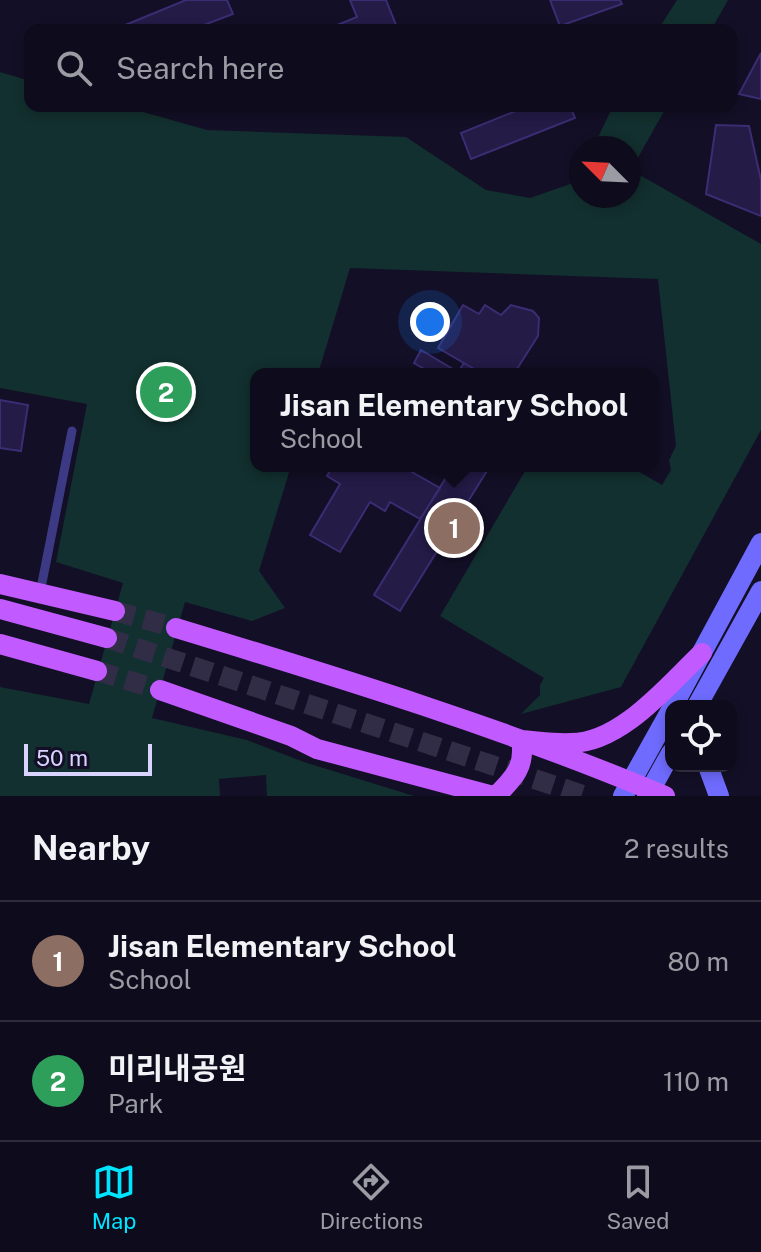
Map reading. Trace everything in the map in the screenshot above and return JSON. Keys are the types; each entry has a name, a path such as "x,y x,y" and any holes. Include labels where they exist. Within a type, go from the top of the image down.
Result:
{"main road":[{"path":"676,700 761,543"},
{"path":"0,584 115,611"},
{"path":"700,700 761,591"},
{"path":"0,609 107,638"},
{"path":"176,628 302,666 521,740 643,792"},
{"path":"0,644 97,671"},
{"path":"521,740 573,744 595,739 619,728 702,653"},
{"path":"712,700 722,662"},
{"path":"160,690 291,736 317,749 494,796 517,775 524,756 521,740"},
{"path":"643,792 665,728"},
{"path":"643,792 665,761"},
{"path":"710,772 719,796"}],"lane":[{"path":"40,593 72,431"}],"green space":[{"path":"677,0 728,0 714,24 662,24"},
{"path":"0,72 24,79 24,112 143,112 207,130 406,137 486,190 530,198 569,184 569,208 641,208 641,176 761,244 761,430 621,687 521,714 540,695 544,678 440,616 524,472 639,472 662,485 671,470 669,460 676,446 658,279 350,268 320,368 250,368 250,472 289,472 259,571 285,608 252,621 185,602 152,718 247,740 304,762 414,796 267,796 266,775 219,779 220,796 0,796 0,687 89,704 123,583 56,562 87,404 0,388"},
{"path":"610,112 664,112 641,152 641,136 599,136"}],"building":[{"path":"186,0 227,0 233,14 207,24 128,24"},
{"path":"350,0 386,0 396,24 340,24 357,17"},
{"path":"550,0 620,0 622,4 566,24 559,24"},
{"path":"761,53 761,99 739,94"},
{"path":"513,112 572,112 575,118 471,159 461,133"},
{"path":"716,125 749,126 761,180 761,216 706,194"},
{"path":"463,305 479,314 485,305 501,315 511,305 533,311 539,318 538,336 518,368 473,368 438,348"},
{"path":"421,350 451,368 423,368 414,363"},
{"path":"0,400 28,405 21,451 0,448"},
{"path":"329,472 412,472 440,488 420,519 390,502 385,511 370,502 340,552 310,535 340,484 327,476"},
{"path":"449,472 486,472 400,611 374,595"}],"tunnel":[{"path":"115,611 176,628"},
{"path":"107,638 586,796"},
{"path":"97,671 160,690"}],"place":[{"name":"미리내공원","path":"166,392"},
{"name":"Jisan Elementary School","path":"454,528"}]}
